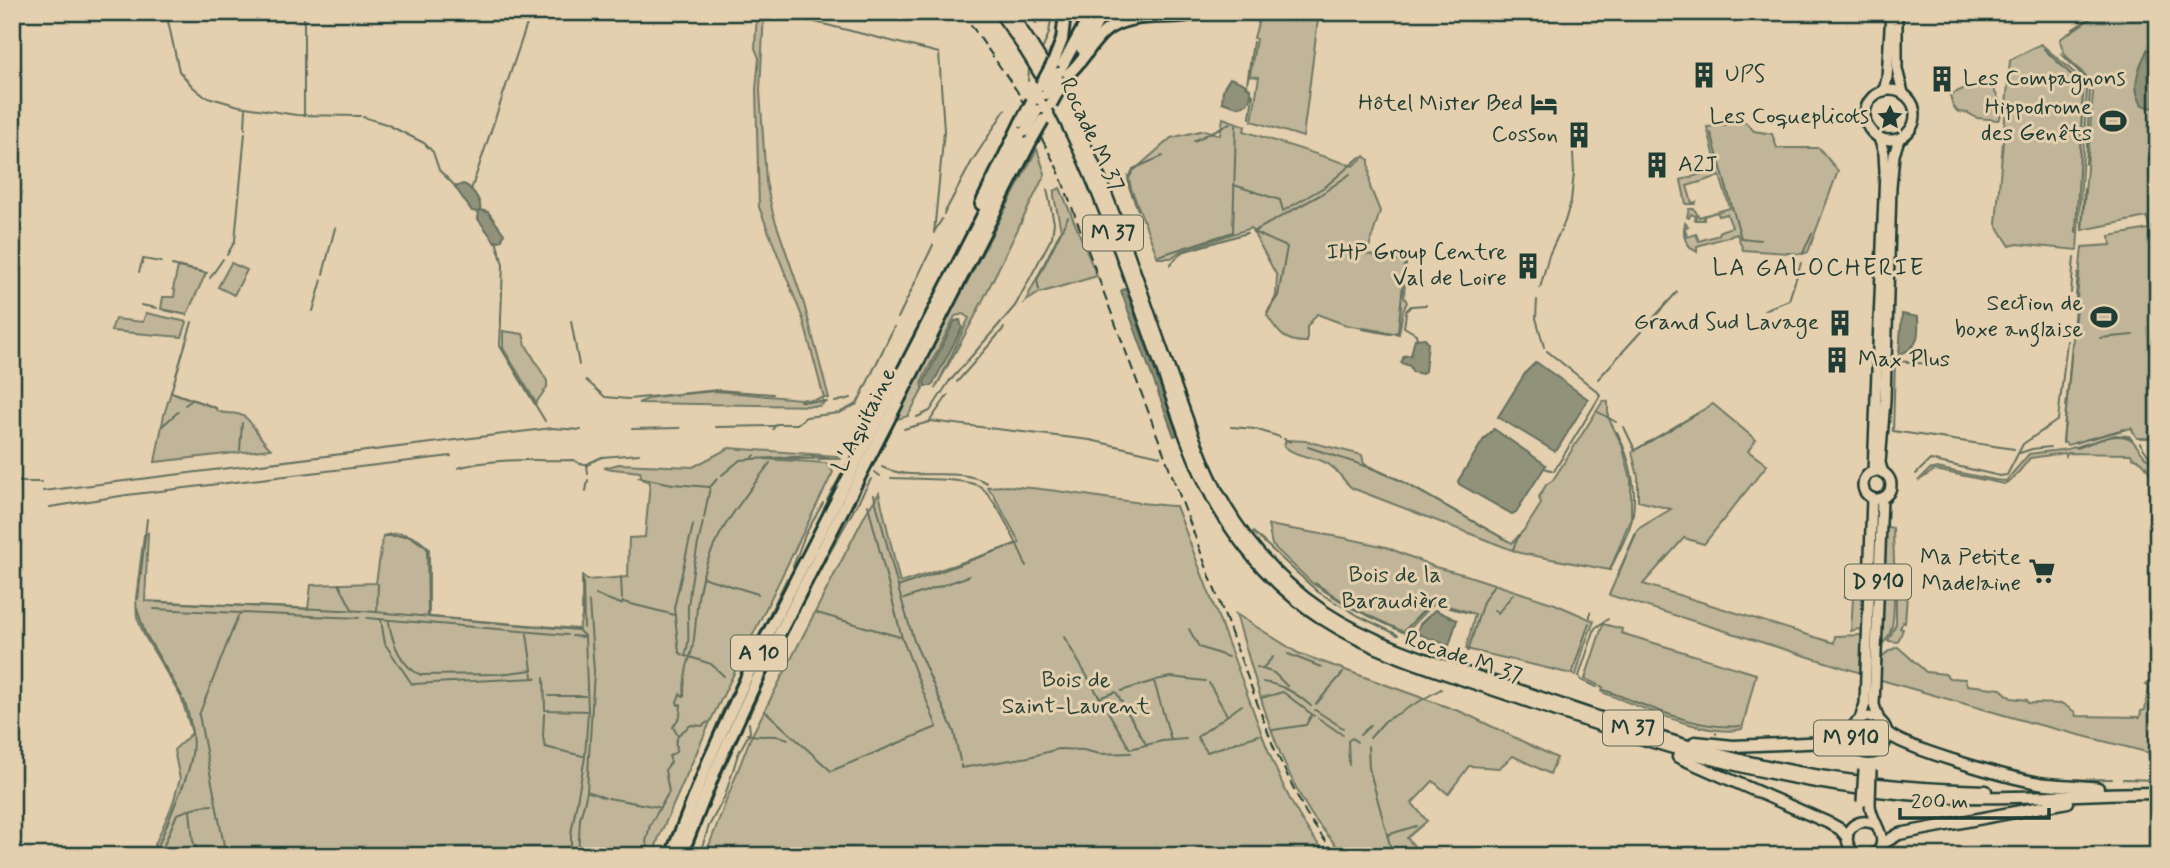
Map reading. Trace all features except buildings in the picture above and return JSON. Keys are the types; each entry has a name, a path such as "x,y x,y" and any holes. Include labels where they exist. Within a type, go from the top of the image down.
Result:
{"highway":[{"name":"Rocade M 37","path":"999,12 1042,75 1081,151 1202,468 1224,510 1287,582 1325,612 1355,630 1425,659 1642,735 1741,760 1860,782 1977,791 2158,793"},
{"name":"Rocade M 37","path":"1009,12 1048,70 1092,156 1202,468"},
{"path":"1026,132 1060,73 1065,12"},
{"name":"L'Aquitaine","path":"1060,73 1093,12"},
{"name":"L'Aquitaine","path":"671,856 739,692 880,426 1037,110 1103,12"},
{"path":"1060,73 1081,63 1099,37 1113,26 1135,19 1178,18 1204,12"},
{"name":"L'Aquitaine","path":"880,426 968,243 1026,132"},
{"name":"L'Aquitaine","path":"681,856 724,748 864,456"},
{"path":"1847,837 1831,824 1647,745 1642,735 1649,730 1705,744 1733,746 1829,742 1841,738 1851,730"},
{"path":"1886,732 1899,741 1921,749 2026,780 2101,791"},
{"name":"Rocade M 37","path":"2101,791 2158,787"},
{"path":"1882,844 1899,834 2101,791"}],"main road":[{"path":"1884,91 1891,12"},
{"path":"1897,12 1897,69 1903,93"},
{"path":"1884,91 1903,93 1913,103 1916,119 1911,130 1899,139 1889,141 1879,138 1868,128 1865,113 1871,99 1884,91"},
{"path":"1879,138 1885,153 1885,170 1872,472 1865,479 1863,487 1866,494 1877,498 1887,495 1891,487 1880,463 1885,400 1891,187 1894,155 1899,139"},
{"path":"1872,472 1883,473"},
{"name":"D 910","path":"1877,498 1870,698 1879,720"},
{"name":"D 910","path":"1860,719 1870,698"},
{"name":"M 910","path":"1867,770 1877,751 1885,743 1886,732 1879,720 1870,717 1860,719 1851,730 1852,741 1867,770 1866,802 1882,833 1882,844"},
{"name":"M 910","path":"1859,750 1877,751"},
{"name":"M 910","path":"1847,837 1866,802"},
{"path":"1856,823 1864,821 1875,824"},
{"path":"1847,837 1849,846 1857,855"},
{"path":"1871,855 1882,844"}],"green space":[{"path":"757,12 764,12 760,91 766,182 773,214 804,304 829,398 824,398 803,319 759,207 756,89 759,58 755,48"},
{"path":"1261,12 1319,12 1303,137 1252,121 1259,77 1250,76 1254,38"},
{"path":"2101,12 2158,12 2158,438 2137,438 2131,428 2067,445 2063,441 2082,247 2111,245 2110,236 2149,229 2147,217 2082,230 2093,93 2086,77 2066,55 2060,39"},
{"path":"2041,44 2078,76 2087,91 2077,250 2017,244 2010,246 1996,224 2010,60"},
{"path":"1980,81 1991,84 2002,106 1998,120 1977,118 1958,112 1953,106 1950,95"},
{"path":"1223,118 1245,126 1244,131 1353,166 1365,156 1369,160 1370,187 1380,211 1367,254 1406,263 1404,297 1407,302 1399,334 1346,325 1317,314 1307,327 1307,342 1293,341 1283,336 1267,315 1276,296 1277,276 1251,228 1181,251 1171,258 1158,258 1131,188 1131,173 1171,138 1204,130 1220,135"},
{"path":"1745,122 1754,131 1772,134 1777,148 1819,148 1838,171 1808,252 1803,254 1743,250 1737,234 1697,246 1697,252 1685,239 1684,232 1685,223 1688,226 1685,228 1687,237 1696,234 1699,241 1719,235 1720,231 1732,227 1727,214 1719,216 1717,212 1704,216 1704,220 1695,220 1696,216 1691,214 1687,217 1689,209 1694,209 1699,217 1730,208 1720,176 1687,186 1692,203 1696,202 1695,204 1686,204 1681,180 1718,169 1707,127"},
{"path":"1037,149 1045,174 974,318 935,389 969,318 963,314 955,316 922,381 923,389 908,416 894,420"},
{"path":"1060,188 1097,276 1039,293 1025,302 1061,230 1054,196 1054,191"},
{"path":"231,263 247,270 234,295 218,287"},
{"path":"178,267 206,273 187,314 161,309 163,297 174,297"},
{"path":"146,313 187,322 182,337 111,331 115,319 143,322"},
{"path":"503,331 523,334 526,345 547,381 547,387 536,403 503,348"},
{"path":"715,391 811,400 823,398 823,404 638,403 653,397"},
{"path":"171,392 221,412 245,417 271,449 155,462"},
{"path":"1603,401 1608,402 1608,417 1622,445 1631,480 1631,517 1610,570 1520,553 1352,488 1327,463 1297,454 1284,446 1286,440 1306,441 1362,455 1364,464 1397,479 1512,543 1525,529 1541,504 1539,497 1546,485 1553,480"},
{"path":"1713,404 1756,440 1748,451 1767,465 1704,544 1684,538 1643,584 1834,643 1835,636 1862,635 1861,673 1609,595 1638,529 1671,509 1638,501 1638,477 1632,452"},
{"path":"2115,435 2129,436 2146,458 2158,465 2158,498 2147,468 2131,454 2068,453 2066,456 2065,453 2030,458 2013,479 2004,484 1935,470 1918,481 1929,470 1937,468 2006,481 2029,454 2068,449"},
{"path":"729,448 838,456 835,459 764,459 826,463 833,472 711,720 653,856 150,856 172,806 180,779 174,750 192,733 181,697 144,635 137,617 136,598 144,535 148,533 145,601 308,609 311,585 376,583 383,536 402,534 419,540 429,549 429,617 579,629 582,616 582,576 587,580 628,577 629,538 645,537 650,482 642,479 640,472 604,468 619,464 693,467"},
{"name":"Bois de Saint-Laurent","path":"1004,486 1176,506 1277,772 1300,817 1328,856 705,856 750,739 866,513 879,493 900,583 1020,543 987,487"},
{"name":"Bois de la Baraudière","path":"1268,525 1386,547 1435,567 1555,604 1594,621 1576,675 1466,649 1475,614 1435,602 1406,633 1352,608 1313,584 1272,545"},
{"path":"1883,526 1893,528 1894,563 1899,571 1908,573 1908,580 1901,580 1895,587 1890,634 1880,646"},
{"path":"1859,581 1864,585 1863,628 1851,631 1853,598 1844,597 1852,584"},
{"path":"1908,582 1905,623 1903,622 1900,628 1903,629 1898,642 1888,641 1896,624 1896,590 1900,583"},
{"path":"1236,614 1298,653 1464,713 1557,758 1550,774 1513,756 1499,768 1469,766 1448,794 1433,781 1412,803 1427,821 1407,838 1423,856 1345,856 1311,814 1286,767 1267,717"},
{"path":"1603,624 1622,629 1621,633 1756,674 1742,729 1728,731 1692,725 1602,692 1603,687 1585,679"},
{"path":"1898,647 1926,672 1965,679 1967,685 2001,689 2011,698 2027,700 2028,703 2063,704 2075,712 2076,716 2140,717 2141,711 2145,710 2149,687 2146,685 2158,676 2158,755 1881,680 1884,655"}],"shaded area":[{"path":"2149,49 2158,60 2158,103 2152,108 2142,105 2136,84 2141,64"},
{"path":"1230,78 1250,89 1251,97 1247,104 1237,107 1222,102 1223,89"},
{"path":"463,184 475,194 480,210 488,212 504,234 502,240 495,242 478,219 479,212 472,211 455,187"},
{"path":"1124,289 1177,435 1174,436 1121,291"},
{"path":"1902,314 1918,317 1918,330 1911,349 1899,354"},
{"path":"960,320 962,328 932,386 925,386 924,382 953,324"},
{"path":"1425,338 1428,343 1425,371 1422,374 1412,372 1410,366 1401,363 1404,356 1411,355 1415,339"},
{"path":"1536,362 1588,399 1554,451 1498,417 1526,372"},
{"path":"1494,429 1546,465 1516,512 1512,514 1458,481 1484,439"},
{"path":"1435,610 1457,620 1449,646 1416,633 1420,624"}],"waterway":[{"path":"166,12 179,71 204,96 239,106 296,115 360,116"},
{"path":"304,12 304,116"},
{"path":"471,190 531,12"},
{"path":"775,12 939,53 944,131 934,233"},
{"path":"1049,33 1052,12"},
{"path":"1071,12 1071,24"},
{"path":"2073,29 2099,12"},
{"path":"1034,18 1036,24"},
{"path":"1043,48 1049,33"},
{"path":"1247,85 1253,42"},
{"path":"2044,49 2077,80 2083,90 2076,232"},
{"path":"2061,53 2085,78 2090,89 2086,164"},
{"path":"1028,81 1029,69"},
{"path":"1250,118 1251,93"},
{"path":"1074,106 1104,173 1207,455"},
{"path":"245,129 246,109"},
{"path":"944,214 971,163 1005,110"},
{"path":"363,117 386,124 424,143 433,152 439,170 455,186"},
{"path":"1194,141 1230,123"},
{"path":"1158,256 1233,232 1236,125"},
{"path":"227,255 235,241 245,133"},
{"path":"1711,133 1741,238 1760,240"},
{"path":"1540,288 1549,255 1571,201 1573,153"},
{"path":"1138,210 1129,187 1128,176 1133,169 1163,156"},
{"path":"1234,185 1280,200 1283,211 1326,186 1360,157"},
{"path":"1267,312 1278,296 1287,247 1253,232 1320,195 1350,174"},
{"path":"950,381 1015,306 1052,237 1054,223 1047,189"},
{"path":"2082,227 2084,189"},
{"path":"1039,290 1037,280 1068,217"},
{"path":"934,232 942,219"},
{"path":"323,274 335,228"},
{"path":"1170,265 1182,252 1247,233"},
{"path":"1803,253 1812,233"},
{"path":"496,241 503,264 500,346 545,421"},
{"path":"898,318 933,245"},
{"path":"2071,293 2074,257"},
{"path":"139,272 143,259 161,262"},
{"path":"210,278 223,259"},
{"path":"1764,310 1789,300 1801,263"},
{"path":"1362,329 1390,334 1398,332 1405,264"},
{"path":"172,265 207,273"},
{"path":"2073,331 2078,273"},
{"path":"313,311 322,280"},
{"path":"1598,379 1677,292"},
{"path":"1537,300 1536,318 1544,347"},
{"path":"141,305 157,308"},
{"path":"1406,311 1411,306 1426,305"},
{"path":"164,310 187,315"},
{"path":"1406,313 1404,327 1416,334 1417,339"},
{"path":"571,321 579,365"},
{"path":"192,322 171,392 216,408"},
{"path":"773,429 776,424 797,424 806,417 839,413 857,404 894,327"},
{"path":"957,382 1004,328"},
{"path":"2100,338 2133,335"},
{"path":"1916,474 1930,460 2000,476 2007,475 2023,444 2058,420 2067,341"},
{"path":"2063,443 2072,343"},
{"path":"1544,468 1554,471 1600,396 1547,351"},
{"path":"1899,354 1898,361 1895,361 1893,431 2014,449"},
{"path":"1898,361 1949,366"},
{"path":"586,380 605,397 628,399"},
{"path":"917,417 930,411 950,380"},
{"path":"629,399 718,390 773,394"},
{"path":"904,429 929,422 948,395"},
{"path":"835,402 851,398"},
{"path":"185,405 192,400"},
{"path":"800,401 827,402"},
{"path":"161,427 178,412"},
{"path":"1598,412 1616,422"},
{"path":"1624,427 1635,450 1697,414"},
{"path":"930,421 1090,440 1160,456"},
{"path":"240,450 242,423"},
{"path":"716,427 774,426"},
{"path":"1231,427 1255,429 1280,437"},
{"path":"43,491 552,428 581,430"},
{"path":"632,429 680,428"},
{"path":"2074,443 2124,429"},
{"path":"1610,570 1628,532 1634,508 1632,474 1617,432"},
{"path":"2077,448 2112,436 2132,440"},
{"path":"1284,439 1291,442"},
{"path":"2140,443 2150,458"},
{"path":"1308,447 1402,481 1508,541"},
{"path":"2020,453 2050,447"},
{"path":"589,463 602,457 639,454"},
{"path":"722,475 740,460 752,459 755,455"},
{"path":"50,507 127,495 451,456"},
{"path":"752,459 813,456 840,459"},
{"path":"827,500 850,459"},
{"path":"458,468 515,460 574,460 580,464 590,464"},
{"path":"724,676 711,664 690,657 703,573 717,539 770,463"},
{"path":"587,465 588,474"},
{"path":"882,467 908,474 962,475 987,483"},
{"path":"875,472 880,476"},
{"path":"638,477 673,484 710,487 704,518"},
{"path":"891,478 949,480 979,486 999,510 1026,566"},
{"path":"12,479 42,482"},
{"path":"711,486 717,479"},
{"path":"814,581 871,479"},
{"path":"586,491 588,480"},
{"path":"874,495 898,587 1015,544"},
{"path":"793,566 805,535 823,503"},
{"path":"765,711 831,771 937,727 902,638 868,505"},
{"path":"138,599 147,519"},
{"path":"648,847 646,842 650,825 669,792 665,770 671,762 669,756 676,752 678,736 673,727 680,716 681,704 678,705 677,702 680,694 684,696 690,657 685,656 688,607 703,522"},
{"path":"683,655 679,652 674,608 693,525"},
{"path":"1253,532 1318,592 1398,635"},
{"path":"1617,576 1636,533"},
{"path":"1513,549 1519,535"},
{"path":"384,536 410,536 427,548 428,615"},
{"path":"904,599 969,576"},
{"path":"621,577 622,599"},
{"path":"702,577 758,594"},
{"path":"663,856 722,712 787,578"},
{"path":"583,580 584,628"},
{"path":"1315,583 1353,608 1403,632 1431,603 1469,613"},
{"path":"339,584 353,611"},
{"path":"377,611 378,584"},
{"path":"1468,651 1483,602 1493,586"},
{"path":"898,588 914,641 954,732 960,761"},
{"path":"749,716 772,663 810,589"},
{"path":"1494,610 1498,613 1513,594"},
{"path":"596,595 621,604 623,602 675,615"},
{"path":"157,602 364,611 578,630 585,637 588,711"},
{"path":"589,602 594,671 587,791 605,798"},
{"path":"137,609 145,633 182,696"},
{"path":"154,609 240,613"},
{"path":"1590,612 1590,617"},
{"path":"226,856 199,715 238,616 243,613 359,618"},
{"path":"817,613 900,637"},
{"path":"367,618 567,635"},
{"path":"1597,687 1581,680 1579,676 1595,628 1608,619"},
{"path":"381,620 385,644 412,684 536,678"},
{"path":"389,622 392,638 403,660 421,675 500,674 532,670"},
{"path":"1572,673 1589,623"},
{"path":"1189,629 1199,647 1228,657"},
{"path":"527,634 533,677"},
{"path":"572,636 585,637"},
{"path":"1064,637 1130,749 1162,741 1186,739"},
{"path":"1288,654 1321,667"},
{"path":"1262,669 1273,657"},
{"path":"1257,667 1274,673 1287,686"},
{"path":"1316,704 1343,673"},
{"path":"1156,680 1171,677 1205,681"},
{"path":"544,678 545,710 588,711 585,757 571,834 571,856"},
{"path":"1121,691 1154,681 1171,740"},
{"path":"1263,682 1289,690 1311,706"},
{"path":"1209,683 1227,715"},
{"path":"1370,738 1385,721 1441,689"},
{"path":"1604,690 1689,720 1740,726"},
{"path":"1101,697 1116,692 1147,746"},
{"path":"1261,698 1283,692 1314,716"},
{"path":"549,696 585,696"},
{"path":"182,788 190,765 193,744 184,700"},
{"path":"1242,705 1197,737 1207,752 1259,735"},
{"path":"1315,710 1343,728"},
{"path":"544,714 545,747 583,756"},
{"path":"1273,730 1306,725 1311,716"},
{"path":"1318,718 1343,735"},
{"path":"678,735 691,725 702,726 708,722"},
{"path":"699,856 709,826 725,796 738,754 750,732 749,723"},
{"path":"1360,735 1371,725"},
{"path":"689,856 712,795 743,727"},
{"path":"747,734 788,739"},
{"path":"1349,765 1348,741 1352,738 1357,742"},
{"path":"1368,746 1369,768 1393,856"},
{"path":"961,765 961,768 1029,757 1058,749 1100,754 1131,753"},
{"path":"2062,780 2112,779"},
{"path":"2123,779 2158,780"},
{"path":"154,856 181,790"},
{"path":"578,856 580,819 587,792"},
{"path":"608,798 658,807"},
{"path":"200,856 193,841 190,810 212,805"},
{"path":"164,845 177,814 189,810"},
{"path":"1387,835 1416,826"}],"railway":[{"path":"962,12 1017,91 1058,170 1274,748 1306,814 1336,856"}],"place":[{"name":"UPS","path":"1704,75"},
{"name":"Les Compagnons","path":"1942,79"},
{"name":"Hôtel Mister Bed","path":"1544,104"},
{"name":"Les Coqueplicots","path":"1890,117"},
{"name":"Hippodrome des Genêts","path":"2113,121"},
{"name":"Cosson","path":"1579,135"},
{"name":"A2J","path":"1657,165"},
{"name":"IHP Group Centre Val de Loire","path":"1528,266"},
{"name":"Section de boxe anglaise","path":"2104,317"},
{"name":"Grand Sud Lavage","path":"1840,323"},
{"name":"Max Plus","path":"1837,360"},
{"name":"Ma Petite Madelaine","path":"2042,571"}],"district":[{"name":"LA GALOCHERIE","path":"1819,268"}]}
